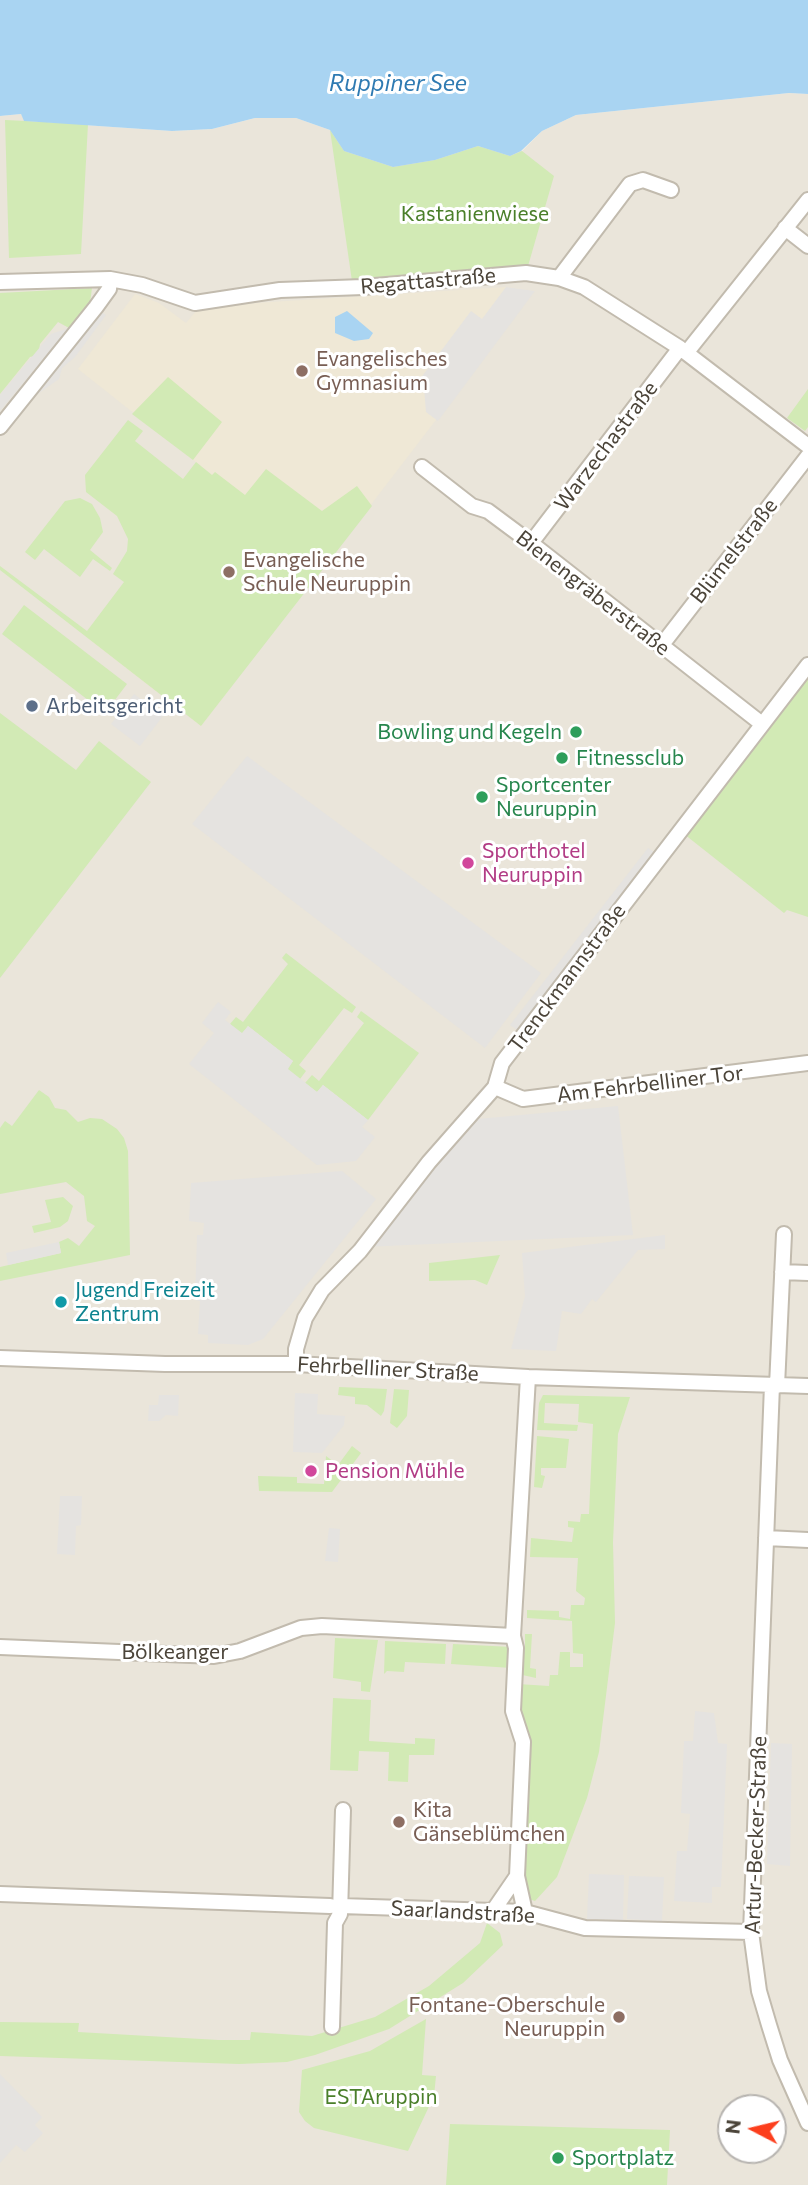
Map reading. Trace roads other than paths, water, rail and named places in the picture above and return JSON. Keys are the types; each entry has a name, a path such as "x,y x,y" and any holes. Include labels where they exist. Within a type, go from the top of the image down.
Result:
{"street":[{"path":"559,278 630,184 643,180 671,190"},
{"name":"Warzechastraße","path":"531,543 684,350 808,200"},
{"path":"785,228 808,246"},
{"name":"Regattastraße","path":"0,282 110,279 142,285 195,303 280,290 363,287 526,273 559,278 584,287 684,350 808,446"},
{"path":"0,427 96,307 108,289 110,279"},
{"name":"Blümelstraße","path":"661,646 808,456"},
{"name":"Bienengräberstraße","path":"422,467 472,506 488,511 531,543 762,724"},
{"name":"Trenckmannstraße","path":"296,1364 296,1349 305,1318 322,1290 360,1251 429,1162 495,1087 502,1063 808,664"},
{"name":"Am Fehrbelliner Tor","path":"495,1087 523,1099 808,1063"},
{"path":"774,1385 784,1234"},
{"path":"782,1272 808,1273"},
{"name":"Fehrbelliner Straße","path":"0,1358 165,1364 296,1364 528,1377 808,1387"},
{"path":"525,1912 517,1876 523,1742 513,1711 516,1648 513,1636 528,1377"},
{"name":"Artur-Becker-Straße","path":"774,1385 751,1932 759,1992 780,2060 808,2123"},
{"path":"766,1538 808,1540"},
{"name":"Bölkeanger","path":"0,1647 214,1656 240,1651 301,1628 322,1626 513,1636"},
{"path":"332,2027 335,1923 343,1811"},
{"path":"493,1911 517,1876"},
{"name":"Saarlandstraße","path":"0,1894 337,1909 525,1912 585,1928 751,1932"}],"water":[{"name":"Ruppiner See","path":"0,0 808,0 808,94 789,93 576,115 542,131 521,151 510,156 478,146 435,160 393,167 344,151 330,130 296,118 255,118 212,129 172,131 24,121 21,114 0,116"},
{"path":"347,311 373,333 369,339 354,341 335,333 335,317"}],"place":[{"name":"Evangelisches Gymnasium","path":"302,371"},
{"name":"Evangelische Schule Neuruppin","path":"229,572"},
{"name":"Arbeitsgericht","path":"32,706"},
{"name":"Bowling und Kegeln","path":"576,732"},
{"name":"Fitnessclub","path":"562,758"},
{"name":"Sportcenter Neuruppin","path":"482,797"},
{"name":"Sporthotel Neuruppin","path":"468,863"},
{"name":"Jugend Freizeit Zentrum","path":"61,1302"},
{"name":"Pension Mühle","path":"311,1471"},
{"name":"Kita Gänseblümchen","path":"399,1822"},
{"name":"Fontane-Oberschule Neuruppin","path":"619,2017"},
{"name":"Sportplatz","path":"558,2158"}],"park label":[{"name":"Kastanienwiese","path":"475,214"},
{"name":"ESTAruppin","path":"381,2097"}]}
